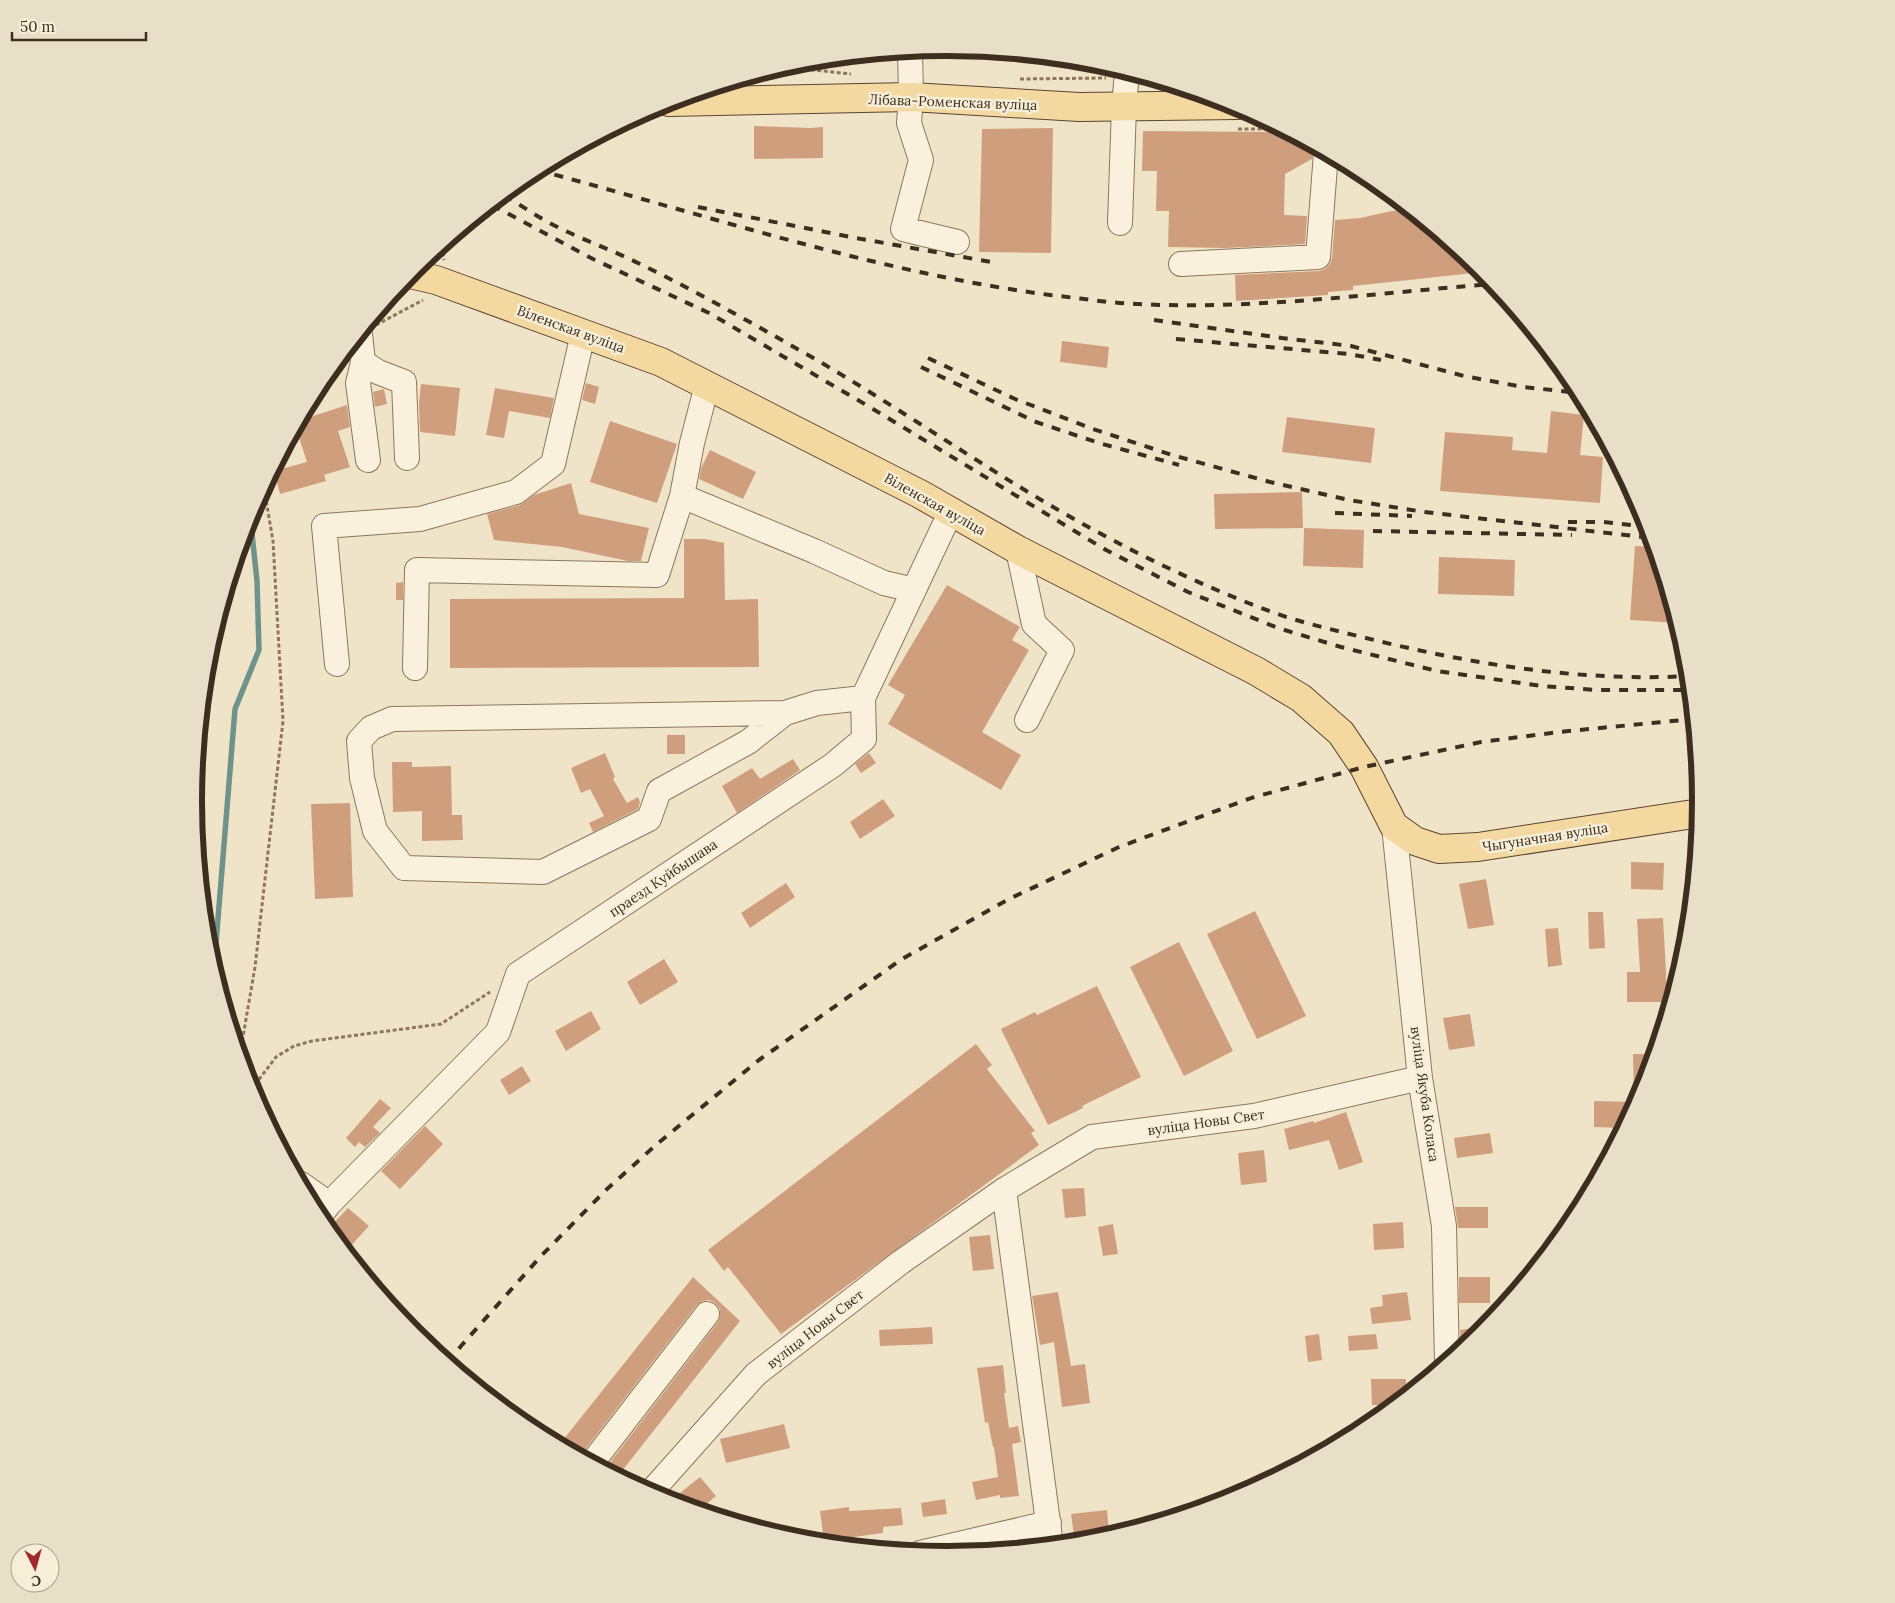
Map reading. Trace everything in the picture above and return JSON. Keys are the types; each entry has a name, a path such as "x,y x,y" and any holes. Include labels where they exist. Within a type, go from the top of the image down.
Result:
{"main road":[{"name":"Лібава-Роменская вуліца","path":"693,102 911,97 1079,107 1212,105"},
{"name":"Віленская вуліца","path":"420,276 436,280 661,362 952,511 1018,550 1256,671 1301,698 1341,733 1364,767 1394,826"},
{"name":"Чыгуначная вуліца","path":"1394,826 1415,841 1439,848 1458,848 1478,847 1692,814"}],"street":[{"path":"910,58 910,123 920,160 903,229 957,242"},
{"path":"1120,223 1126,79"},
{"path":"1181,264 1318,257 1326,159"},
{"path":"336,664 324,526 420,519 516,492 553,464 583,334"},
{"path":"365,337 363,362 358,383 368,460"},
{"path":"363,362 378,372 404,382 407,458"},
{"path":"416,668 417,570 657,575 682,496 692,442 706,385"},
{"path":"682,496 814,551 884,583 914,590"},
{"name":"праезд Куйбышава","path":"518,974 833,765 864,739 863,698 952,511"},
{"path":"1018,550 1034,624 1062,650 1027,720"},
{"path":"785,713 748,742 659,791 648,819 543,872 404,868 375,831 362,778 359,741 371,728 392,719 785,713 817,703 863,698"},
{"name":"вуліца Якуба Коласа","path":"1394,826 1420,1078 1444,1226 1447,1354"},
{"path":"324,1210 498,1032 518,974"},
{"name":"вуліца Новы Свет","path":"655,1487 756,1374 901,1262 1004,1190 1092,1138 1254,1116 1420,1078"},
{"path":"966,1546 1050,1534 1004,1190"},
{"path":"596,1458 707,1314"}],"path":[{"path":"372,328 429,296"},
{"path":"242,1041 255,967 283,721 273,550 266,501"},
{"path":"257,1082 276,1058 294,1046 312,1041 441,1024 518,974"}],"building":[{"path":"754,126 823,127 823,158 754,159"},
{"path":"1053,128 1051,253 979,252 982,129"},
{"path":"1143,131 1275,132 1313,152 1312,159 1285,174 1284,215 1307,216 1305,244 1226,248 1168,247 1169,211 1156,211 1157,171 1142,171"},
{"path":"1402,210 1439,241 1472,273 1353,286 1353,290 1328,292 1328,295 1236,301 1235,275 1319,271 1325,269 1330,264 1332,258 1335,220 1360,218"},
{"path":"1062,341 1109,347 1107,368 1060,362"},
{"path":"586,383 599,387 595,404 582,400"},
{"path":"421,384 460,388 455,436 420,432 419,403"},
{"path":"495,388 554,398 550,418 509,411 504,438 486,435"},
{"path":"384,389 387,404 375,407 373,392"},
{"path":"347,405 350,427 338,431 350,467 324,475 326,481 280,494 276,479 280,469 307,462 298,436 309,417"},
{"path":"1551,411 1584,415 1580,455 1603,457 1600,503 1440,491 1445,432 1513,437 1512,450 1547,453"},
{"path":"1287,417 1375,428 1371,463 1282,452"},
{"path":"610,421 677,444 657,503 590,482"},
{"path":"710,450 756,472 743,499 699,479 701,468"},
{"path":"571,483 579,514 649,528 641,561 628,561 562,547 494,540 487,514 520,505 534,495"},
{"path":"1302,492 1303,528 1215,529 1214,494"},
{"path":"1304,528 1364,530 1363,568 1303,566"},
{"path":"684,539 705,539 724,543 725,600 758,599 759,667 450,668 450,599 684,598"},
{"path":"1635,546 1647,547 1670,623 1630,620"},
{"path":"1439,557 1515,560 1514,596 1438,594"},
{"path":"403,582 403,600 396,600 396,583"},
{"path":"947,585 1020,627 1012,640 1029,650 982,732 1021,755 1001,790 888,724 905,695 888,685"},
{"path":"667,735 685,735 685,754 667,754"},
{"path":"605,753 615,777 613,779 627,803 638,797 640,802 638,809 593,832 589,823 604,816 590,789 581,793 571,768"},
{"path":"869,753 876,763 861,773 855,764"},
{"path":"793,759 800,770 737,813 722,786 752,768 760,779"},
{"path":"392,762 412,762 412,767 451,766 452,815 462,815 463,840 422,841 422,811 393,812"},
{"path":"883,799 895,816 860,839 850,822"},
{"path":"350,803 353,897 315,899 311,804"},
{"path":"1631,862 1664,863 1663,890 1631,889"},
{"path":"1486,879 1494,925 1468,929 1459,884"},
{"path":"786,883 795,897 750,928 741,913"},
{"path":"1255,911 1306,1016 1257,1039 1207,934"},
{"path":"1588,912 1603,912 1605,948 1589,949"},
{"path":"1663,918 1666,972 1665,1002 1627,1002 1627,972 1640,972 1637,919"},
{"path":"1558,928 1562,965 1548,967 1545,929"},
{"path":"1179,942 1233,1051 1184,1076 1130,967"},
{"path":"664,959 678,982 640,1005 627,982"},
{"path":"1097,986 1141,1077 1048,1125 1001,1029 1035,1012 1037,1015"},
{"path":"591,1011 601,1029 566,1051 555,1031"},
{"path":"1470,1014 1475,1046 1449,1050 1443,1018"},
{"path":"976,1044 992,1065 987,1069 1035,1131 1031,1133 1039,1145 781,1334 728,1267 724,1271 708,1250"},
{"path":"1633,1054 1648,1054 1636,1087 1634,1092"},
{"path":"522,1066 531,1081 509,1095 500,1080"},
{"path":"380,1099 391,1108 373,1127 380,1133 365,1147 359,1142 355,1147 346,1138"},
{"path":"1594,1101 1629,1102 1617,1128 1594,1127"},
{"path":"1346,1112 1363,1162 1339,1170 1329,1140 1289,1150 1284,1129 1313,1121 1314,1123"},
{"path":"425,1126 443,1144 400,1189 381,1171"},
{"path":"1490,1133 1493,1153 1457,1158 1454,1138"},
{"path":"1264,1150 1267,1182 1241,1185 1238,1153"},
{"path":"1084,1188 1086,1216 1065,1218 1062,1189"},
{"path":"1455,1207 1488,1207 1488,1228 1458,1228"},
{"path":"348,1208 369,1226 350,1247 333,1223"},
{"path":"1403,1222 1404,1248 1374,1250 1373,1224"},
{"path":"1113,1224 1118,1254 1103,1256 1098,1227"},
{"path":"990,1235 994,1269 973,1271 969,1237"},
{"path":"693,1277 740,1321 621,1472 608,1465 718,1322 720,1309 715,1303 709,1300 702,1301 696,1306 583,1452 563,1440"},
{"path":"1459,1277 1490,1277 1490,1303 1459,1303"},
{"path":"1058,1292 1071,1366 1085,1364 1090,1403 1062,1407 1054,1342 1040,1345 1032,1296"},
{"path":"1407,1292 1411,1320 1372,1324 1370,1308 1383,1306 1382,1295"},
{"path":"932,1327 933,1344 880,1346 879,1330"},
{"path":"1474,1328 1461,1341 1460,1330"},
{"path":"1319,1334 1322,1360 1308,1362 1305,1336"},
{"path":"1376,1334 1378,1349 1349,1351 1348,1336"},
{"path":"1003,1365 1006,1393 1004,1393 1009,1428 1018,1426 1021,1442 1012,1444 1019,1496 1000,1498 1000,1495 976,1500 972,1482 998,1477 988,1422 985,1423 977,1368"},
{"path":"1371,1379 1406,1379 1406,1389 1401,1393 1384,1405 1372,1405"},
{"path":"784,1424 790,1448 726,1463 720,1439"},
{"path":"700,1477 716,1496 704,1506 685,1498 680,1493"},
{"path":"945,1499 947,1514 923,1517 921,1503"},
{"path":"849,1507 849,1511 901,1508 903,1525 883,1527 883,1533 842,1539 823,1536 820,1511"},
{"path":"1107,1510 1109,1528 1074,1535 1071,1514"}],"waterway":[{"path":"216,942 235,709 259,650 257,581 252,535"}],"railway":[{"path":"548,173 792,241 920,272 985,285 1115,303 1182,305 1271,303 1484,285"},
{"path":"510,199 548,222 660,274 793,347 1068,516 1187,577 1251,604 1318,626 1446,656 1486,663 1526,669 1608,676 1681,676"},
{"path":"698,207 997,263"},
{"path":"497,208 593,259 709,313 868,406 1106,550 1188,592 1278,628 1341,647 1437,671 1542,686 1597,690 1684,690"},
{"path":"1154,320 1351,346 1464,376 1523,387 1570,392"},
{"path":"1176,339 1349,354 1381,360"},
{"path":"928,358 1015,399 1093,429 1172,455 1270,482 1349,500 1424,512 1644,537"},
{"path":"921,367 1036,422 1099,443 1179,465"},
{"path":"1335,513 1412,516"},
{"path":"1568,522 1604,522 1640,526"},
{"path":"1373,531 1572,535"},
{"path":"452,1358 541,1256 606,1190 657,1144 759,1060 902,959 1009,899 1119,847 1251,798 1364,767 1481,742 1559,732 1688,720"}]}
